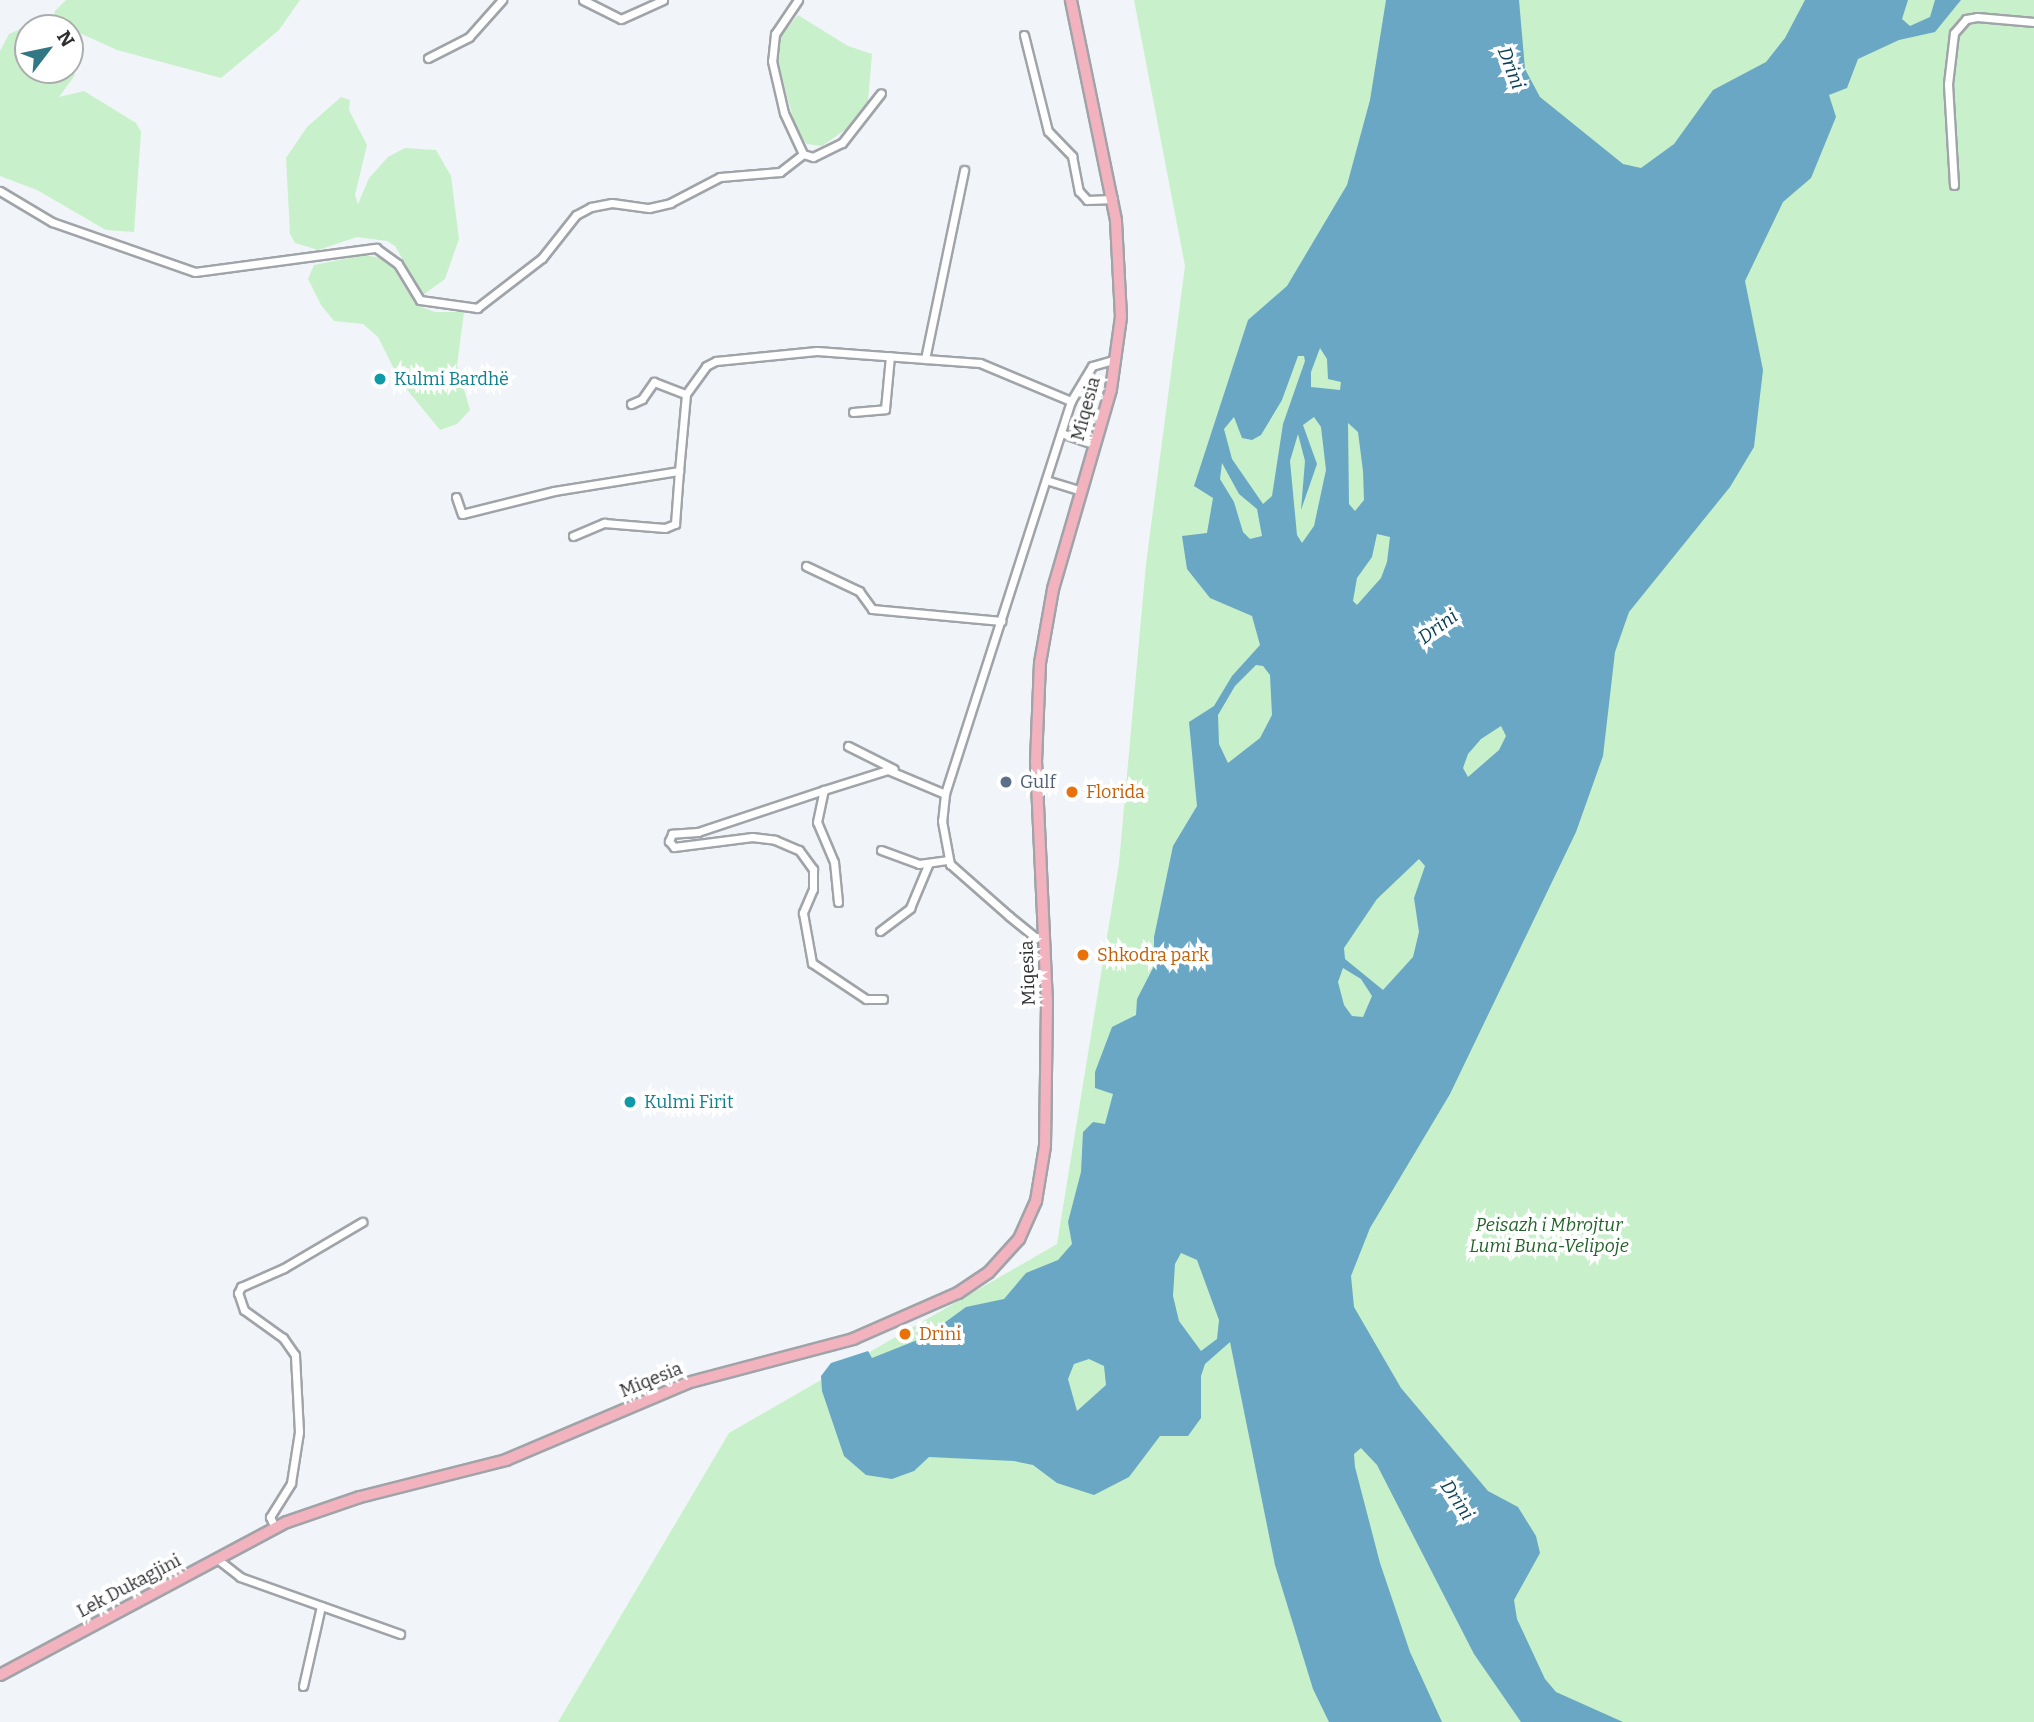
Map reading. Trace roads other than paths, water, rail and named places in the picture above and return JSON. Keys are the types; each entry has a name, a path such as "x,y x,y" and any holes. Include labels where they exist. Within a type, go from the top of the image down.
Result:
{"main road":[{"name":"Miqesia","path":"360,1497 506,1460 667,1390 853,1339 958,1293 989,1272 1019,1240 1036,1201 1043,1169 1045,938 1036,762 1040,663 1053,589 1117,359 1122,281 1113,199 1071,0"},
{"name":"Lek Dukagjini","path":"0,1675 275,1528 360,1497"}],"street":[{"path":"428,58 469,37 502,0"},
{"path":"583,0 621,19 663,0"},
{"path":"798,0 775,34 772,61 784,113 803,154 813,157 842,143 880,93"},
{"path":"1955,185 1948,84 1954,33 1966,19 1977,17 2034,22"},
{"path":"1024,35 1048,131 1072,156 1079,191 1087,200 1113,199"},
{"path":"0,191 36,215 195,272 376,248 398,264 420,300 477,308 542,258 576,215 591,207 660,205 720,177 780,172 803,154"},
{"path":"925,359 964,170"},
{"path":"573,536 604,523 666,528 675,524 686,394 706,366 716,361 817,351 987,364 1071,401"},
{"path":"852,412 885,408 890,356"},
{"path":"1045,938 1035,937 947,860 942,821 945,794 1071,401 1092,366 1117,359"},
{"path":"632,404 642,399 654,382 686,394"},
{"path":"1061,433 1095,445"},
{"path":"456,498 462,514 554,491 679,471"},
{"path":"1046,480 1081,491"},
{"path":"806,566 859,591 872,609 1001,621"},
{"path":"848,746 945,794"},
{"path":"883,999 866,999 812,963 803,912 813,889 813,869 799,850 752,837 674,847 668,841 672,834 698,832 881,771 906,774"},
{"path":"824,790 817,822 834,862 838,902"},
{"path":"881,850 928,865 947,860"},
{"path":"880,932 910,908 928,865"},
{"path":"275,1528 270,1517 291,1483 299,1432 295,1355 283,1338 244,1310 238,1293 249,1282 284,1268 362,1222"},
{"path":"216,1559 240,1577 400,1634"},
{"path":"303,1686 321,1606"}],"water":[{"path":"1386,0 1519,0 1525,69 1540,97 1623,164 1641,168 1674,144 1713,90 1766,62 1785,38 1805,0 1908,0 1902,19 1910,26 1930,17 1935,0 1961,0 1935,32 1899,40 1858,59 1847,88 1829,95 1836,117 1811,178 1783,202 1745,281 1763,370 1754,447 1730,487 1629,612 1615,652 1603,756 1576,832 1450,1094 1370,1228 1351,1276 1354,1307 1401,1388 1488,1491 1518,1507 1536,1536 1540,1553 1514,1600 1517,1619 1545,1679 1556,1692 1623,1722 1521,1722 1474,1654 1377,1465 1361,1448 1354,1454 1355,1467 1380,1563 1410,1652 1442,1722 1329,1722 1313,1689 1275,1565 1230,1342 1205,1364 1201,1376 1201,1418 1188,1436 1160,1436 1129,1477 1094,1495 1057,1483 1033,1465 1014,1461 929,1457 914,1471 892,1479 866,1475 844,1456 822,1391 821,1376 831,1363 868,1351 872,1358 925,1337 966,1307 1004,1299 1026,1273 1058,1260 1072,1244 1068,1222 1081,1172 1083,1132 1093,1122 1105,1124 1113,1094 1095,1088 1095,1072 1112,1027 1136,1015 1137,999 1154,966 1154,937 1173,846 1197,806 1189,722 1214,706 1232,676 1260,645 1252,616 1210,598 1187,569 1182,536 1207,533 1213,498 1194,486 1248,320 1287,286 1347,185 1370,100","holes":["1320,348 1327,359 1328,379 1341,382 1340,390 1311,387 1311,372","1298,356 1304,356 1305,361 1283,424 1272,496 1263,504 1232,459 1224,429 1234,417 1242,438 1252,440 1261,435 1282,400","1314,417 1321,427 1326,470 1314,526 1302,543 1297,535 1290,461 1298,434 1305,461 1301,510 1317,464 1303,425","1348,423 1358,432 1364,500 1355,511 1349,504","1222,463 1239,494 1257,509 1262,536 1250,539 1243,532 1234,502 1220,479","1377,534 1390,537 1387,562 1381,578 1357,605 1353,601 1357,578 1372,557","1256,665 1263,666 1270,675 1272,715 1260,738 1228,763 1219,744 1218,715 1235,686","1501,726 1506,736 1499,750 1468,777 1463,768 1468,754 1481,739","1419,859 1425,866 1414,898 1419,932 1413,957 1383,990 1345,959 1344,948 1377,899","1343,968 1361,979 1372,996 1363,1017 1352,1016 1344,1005 1338,982","1181,1253 1197,1260 1219,1320 1217,1339 1201,1351 1179,1321 1173,1296 1175,1264","1089,1359 1104,1366 1106,1385 1077,1411 1068,1379 1074,1364"]}],"place":[{"name":"Kulmi Bardhë","path":"380,379"},
{"name":"Gulf","path":"1006,782"},
{"name":"Florida","path":"1072,792"},
{"name":"Shkodra park","path":"1083,955"},
{"name":"Kulmi Firit","path":"630,1102"},
{"name":"Drini","path":"905,1334"}],"park label":[{"name":"Peisazh i Mbrojtur Lumi Buna-Velipoje","path":"1549,1236"}]}
